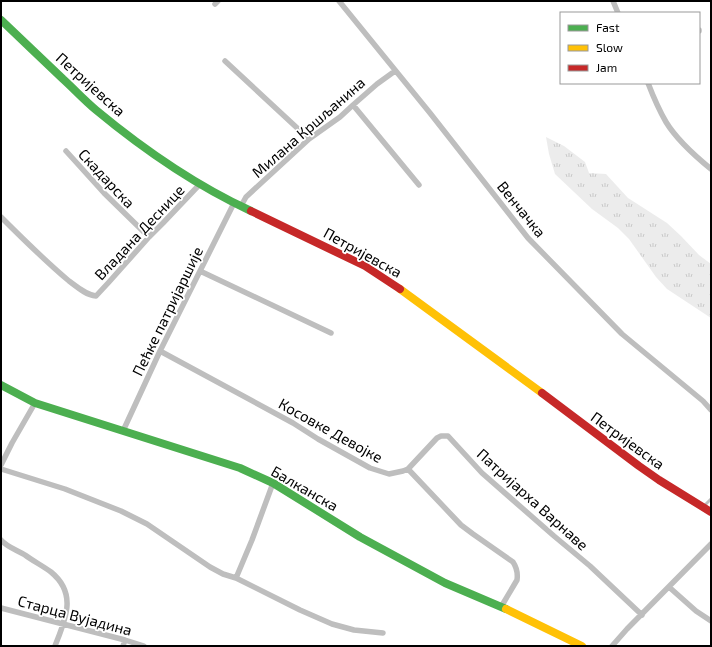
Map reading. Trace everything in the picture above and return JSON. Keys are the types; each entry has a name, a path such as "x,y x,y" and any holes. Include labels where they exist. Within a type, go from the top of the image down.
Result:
{"main road":[{"name":"Петријевска","path":"1,20 84,100 106,119 160,158 200,184 365,266 378,274 533,386 639,466 711,512"},
{"name":"Балканска","path":"1,385 35,403 240,468 273,483 360,537 445,583 502,607 582,646"}],"street":[{"name":"Венчачка","path":"339,1 430,113 528,238 622,334 703,401 711,410"},
{"path":"613,1 618,12"},
{"path":"225,61 309,139"},
{"name":"Милана Кршљанина","path":"238,204 309,139 340,117 377,84 395,71"},
{"path":"648,84 657,106 667,123 688,148 711,170"},
{"path":"353,105 419,185"},
{"name":"Скадарска","path":"66,151 104,193 148,237"},
{"name":"Владана Деснице","path":"1,217 53,268 89,294 96,296 148,237 200,184"},
{"name":"Пећке патријаршије","path":"123,431 160,350 200,271 238,204"},
{"path":"200,271 331,333"},
{"name":"Косовке Девојке","path":"160,350 293,423 370,468 389,474 408,469"},
{"path":"1,465 35,403"},
{"name":"Патријарха Варнаве","path":"408,469 437,438 441,436 448,436 482,473 590,566 642,615"},
{"path":"1,469 65,489 121,511 147,524 210,567 223,574 236,578 300,610 332,624 354,630 383,633"},
{"path":"408,469 461,525 516,565 518,576 517,580 502,607"},
{"path":"236,578 273,483"},
{"path":"1,540 51,573 60,583 65,592 68,601 66,614 64,624 55,646"},
{"path":"612,646 711,544"},
{"path":"668,587 696,611 711,621"},
{"name":"Старца Вујадина","path":"1,608 144,646"},
{"path":"123,646 125,640"}],"lane":[{"path":"704,507 711,498"}],"green space":[{"path":"546,137 564,146 585,162 589,173 606,174 628,198 667,223 699,255 711,264 711,318 667,289 656,277 629,239 618,228 592,209 555,174"}],"traffic: fast":[{"path":"1,20 92,106 132,139 190,178 251,211"},
{"path":"1,385 35,403 240,468 273,483 360,537 445,583 506,609"}],"traffic: slow":[{"path":"400,289 542,393"},
{"path":"506,609 582,646"}],"traffic: jam":[{"path":"251,211 365,266 400,289"},
{"path":"542,393 639,466 711,512"}]}
